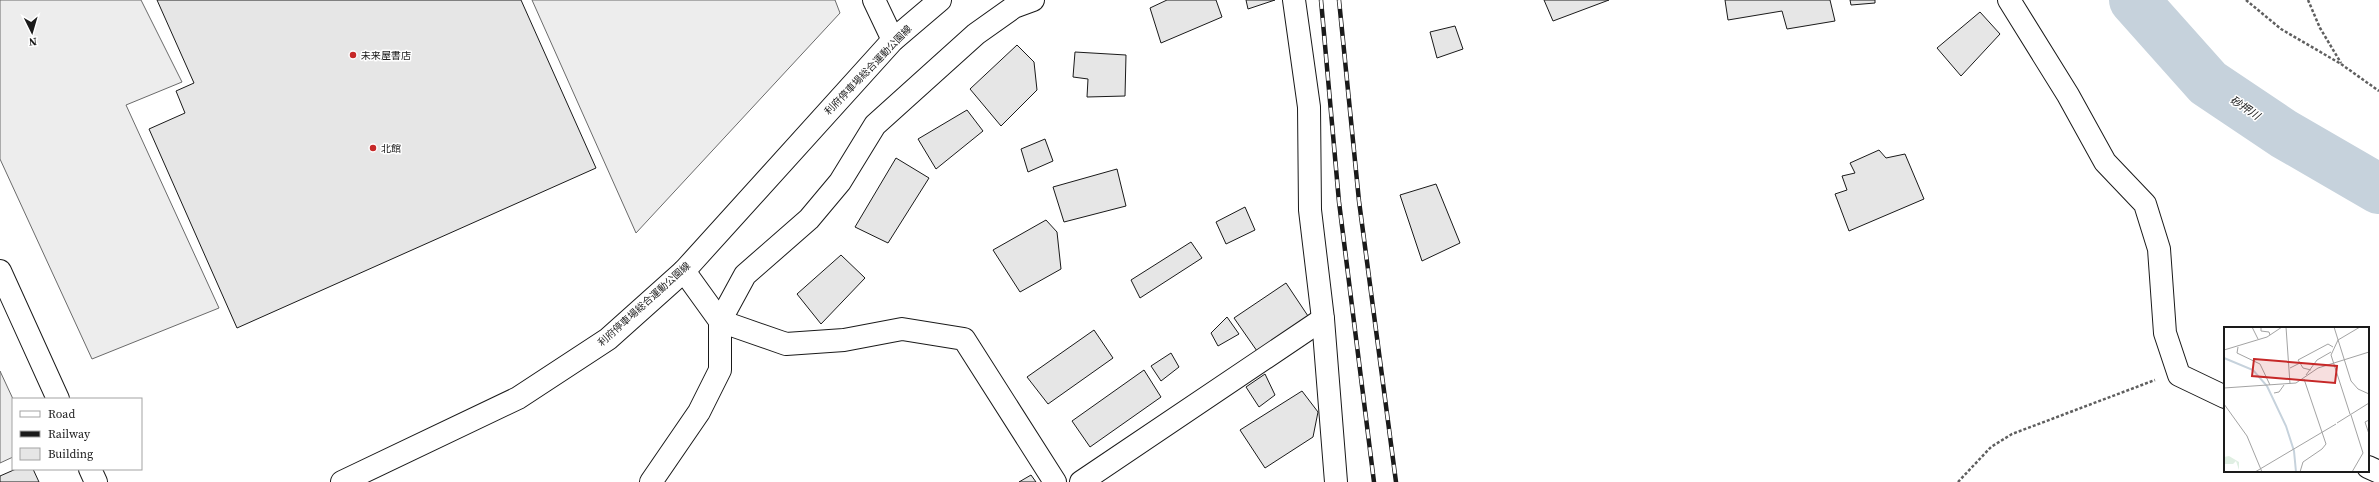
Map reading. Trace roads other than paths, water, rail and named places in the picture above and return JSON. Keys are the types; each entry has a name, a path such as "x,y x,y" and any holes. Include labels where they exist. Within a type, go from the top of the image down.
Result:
{"street":[{"path":"874,0 893,40"},
{"name":"利府停車場総合運動公園線","path":"342,482 518,398 608,339 684,271 893,40 940,0"},
{"path":"651,482 699,412 720,370 720,320 745,275 809,219 840,182 875,125 976,34 1014,7 1033,0"},
{"path":"1294,0 1309,107 1310,210 1324,319 1336,482"},
{"path":"2009,0 2068,95 2105,162 2145,204 2160,249 2165,333 2180,375 2224,397"},
{"path":"0,271 58,398"},
{"path":"684,271 720,320 786,344 844,340 902,330 964,339 1055,482"},
{"path":"1081,482 1324,319"},
{"path":"2369,467 2379,472"},
{"path":"90,470 96,482"}],"waterway":[{"name":"砂押川","path":"2134,0 2208,83 2284,134 2379,189"}],"railway":[{"path":"1321,0 1339,202 1374,482"},
{"path":"1339,0 1359,201 1396,482"}],"place":[{"name":"未来屋書店","path":"353,55"},
{"name":"北館","path":"373,148"}]}
